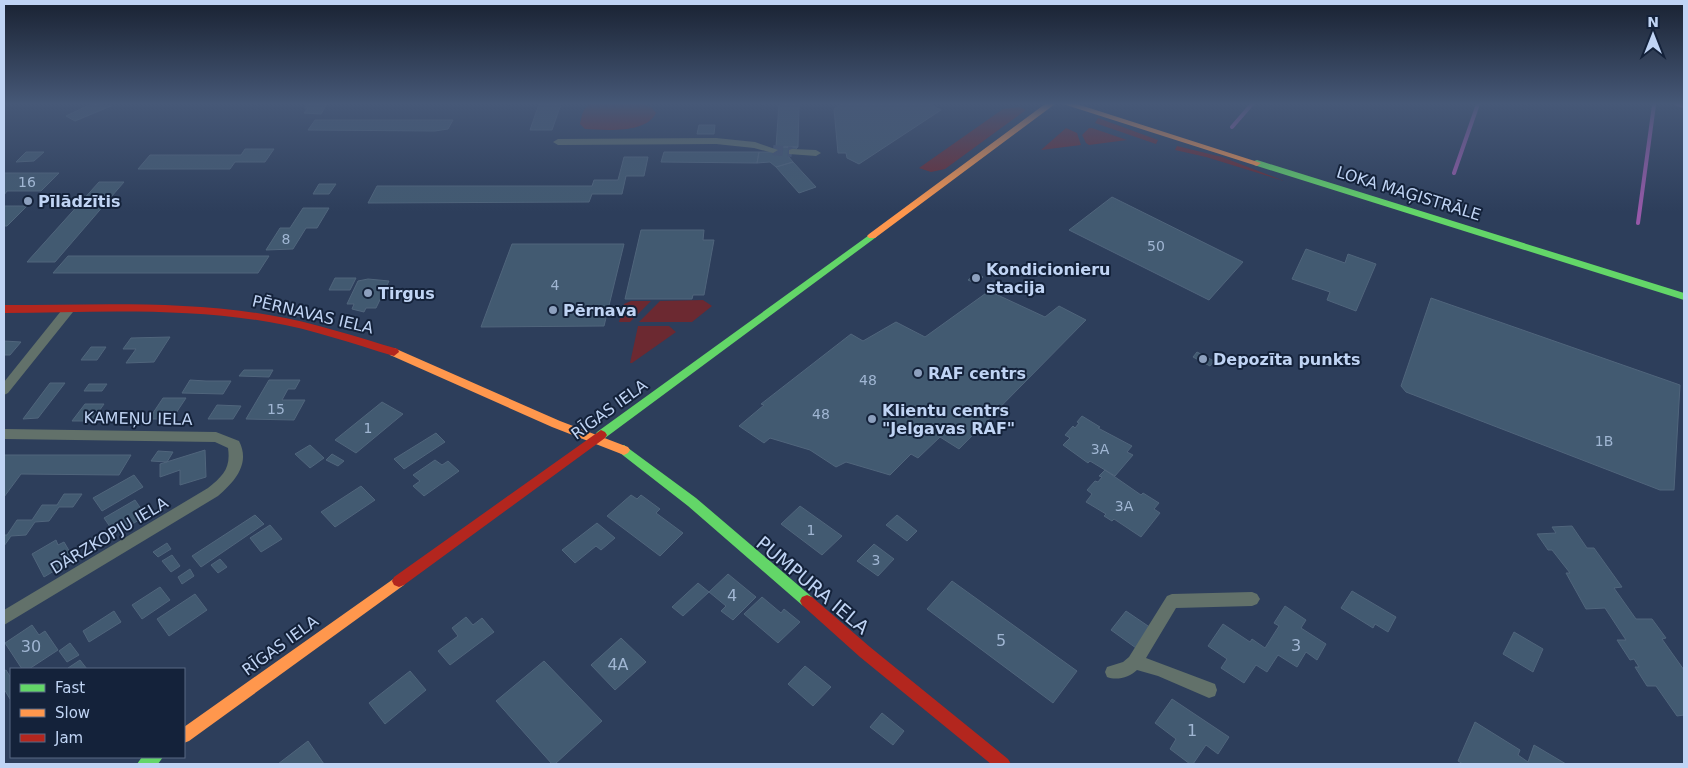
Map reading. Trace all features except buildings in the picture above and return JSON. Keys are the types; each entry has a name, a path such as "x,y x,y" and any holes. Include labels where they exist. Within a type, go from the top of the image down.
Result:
{"main road":[{"name":"RĪGAS IELA","path":"185,735 596,439 1002,140"},
{"name":"LOKA MAĢISTRĀLE","path":"1182,140 1684,297"},
{"name":"PĒRNAVAS IELA","path":"4,309 209,310 256,316 315,329 398,353 549,421 596,439"},
{"name":"PUMPURA IELA","path":"596,439 627,451 692,502 865,652 1004,764"}],"street":[{"path":"558,142 716,141 755,145 773,150"},
{"path":"792,152 816,153"},
{"path":"4,389 69,309"},
{"name":"KAMEŅU IELA","path":"4,434 216,437 234,445 238,461 230,478"},
{"name":"DĀRZKOPJU IELA","path":"4,618 213,492 230,478"},
{"path":"1113,672 1127,669 1135,662 1172,601 1252,599"},
{"path":"1135,662 1159,669 1209,690"}],"shaded area":[{"path":"959,140 985,140 945,169 931,172 919,168"},
{"path":"1053,140 1079,140 1081,145 1041,150"},
{"path":"1084,140 1127,140 1089,145"},
{"path":"1144,140 1158,140 1156,144"},
{"path":"1177,146 1222,157 1284,181 1206,157 1175,150"},
{"path":"703,300 712,306 692,322 639,322 660,301"},
{"path":"631,301 651,301 630,322 619,322 624,304"},
{"path":"638,326 669,326 676,332 630,363"}],"waterway":[{"path":"1454,173 1466,140"},
{"path":"1638,223 1649,140"}],"tunnel":[{"path":"773,150 792,152"}],"traffic: fast":[{"path":"1257,163 1684,297"},
{"path":"601,435 872,236"},
{"path":"624,450 692,502 807,601"},
{"path":"145,764 154,758"}],"traffic: slow":[{"path":"872,236 1002,140"},
{"path":"1182,140 1257,163"},
{"path":"394,352 556,424 624,450"},
{"path":"185,735 399,581"}],"traffic: jam":[{"path":"4,309 129,308 192,310 254,316 289,322 394,352"},
{"path":"399,581 601,435"},
{"path":"807,601 865,652 1003,764"}],"place":[{"name":"Pīlādzītis","path":"28,201"},
{"name":"Kondicionieru stacija","path":"976,278"},
{"name":"Tirgus","path":"368,293"},
{"name":"Pērnava","path":"553,310"},
{"name":"Depozīta punkts","path":"1203,359"},
{"name":"RAF centrs","path":"918,373"},
{"name":"Klientu centrs \"Jelgavas RAF\"","path":"872,419"}]}
